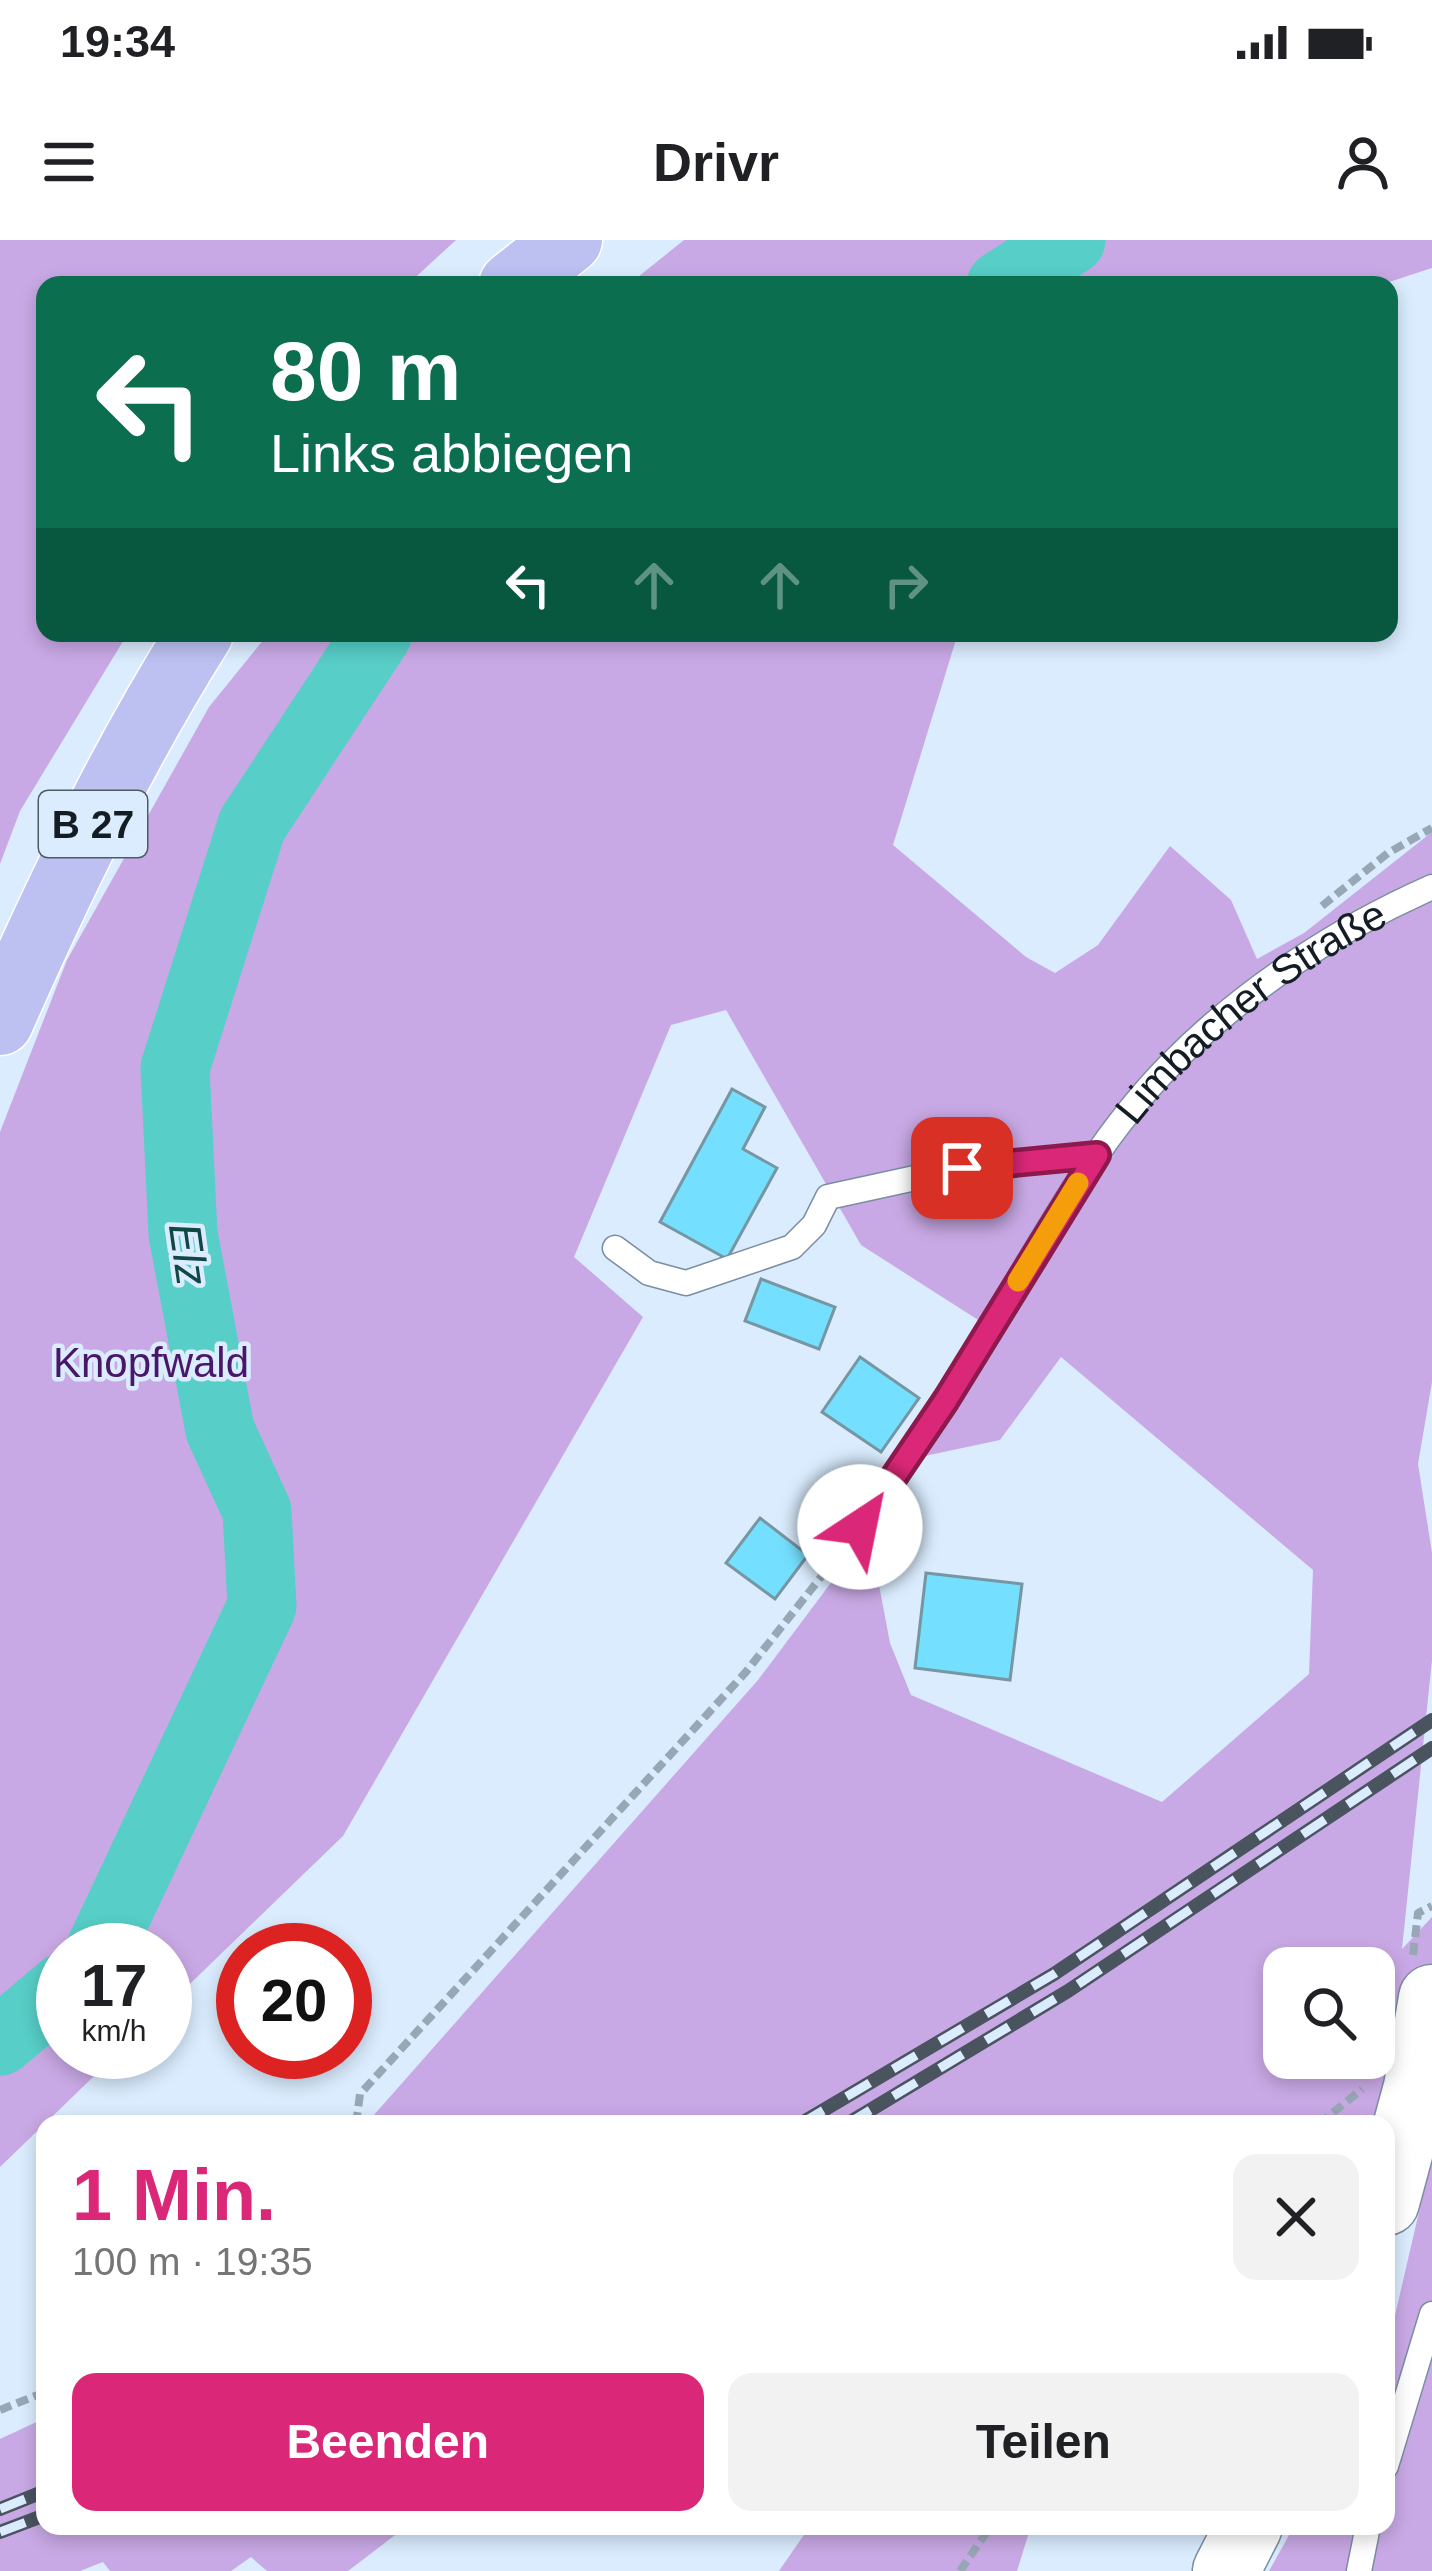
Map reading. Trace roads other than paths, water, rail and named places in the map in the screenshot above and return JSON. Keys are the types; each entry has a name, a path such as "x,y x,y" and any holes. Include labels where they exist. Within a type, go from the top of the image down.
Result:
{"main road":[{"path":"523,276 569,240"},
{"name":"B 27","path":"0,1022 75,859 151,712 194,642"},
{"path":"1395,2169 1417,2087 1432,1998"},
{"path":"1226,2571 1244,2535"}],"lane":[{"name":"Limbacher Straße","path":"860,1527 946,1400 1097,1155 1171,1064 1272,978 1390,906 1432,887"},
{"path":"615,1248 650,1273 686,1283 793,1247 814,1225 828,1197 962,1168 1097,1155"},
{"path":"1395,2436 1432,2314"},
{"path":"1359,2571 1366,2535"}],"waterway":[{"name":"Elz","path":"1015,276 1071,240"},
{"name":"Elz","path":"113,1923 262,1606 257,1511 220,1430 183,1234 175,1068 252,825 372,642"},
{"name":"Elz","path":"0,2041 36,2011"}],"railway":[{"path":"815,2115 1054,1974 1432,1720"},
{"path":"862,2115 1068,1991 1432,1748"},
{"path":"0,2509 36,2495"},
{"path":"0,2532 36,2518"}],"park label":[{"name":"Knopfwald","path":"151,1362"}]}
